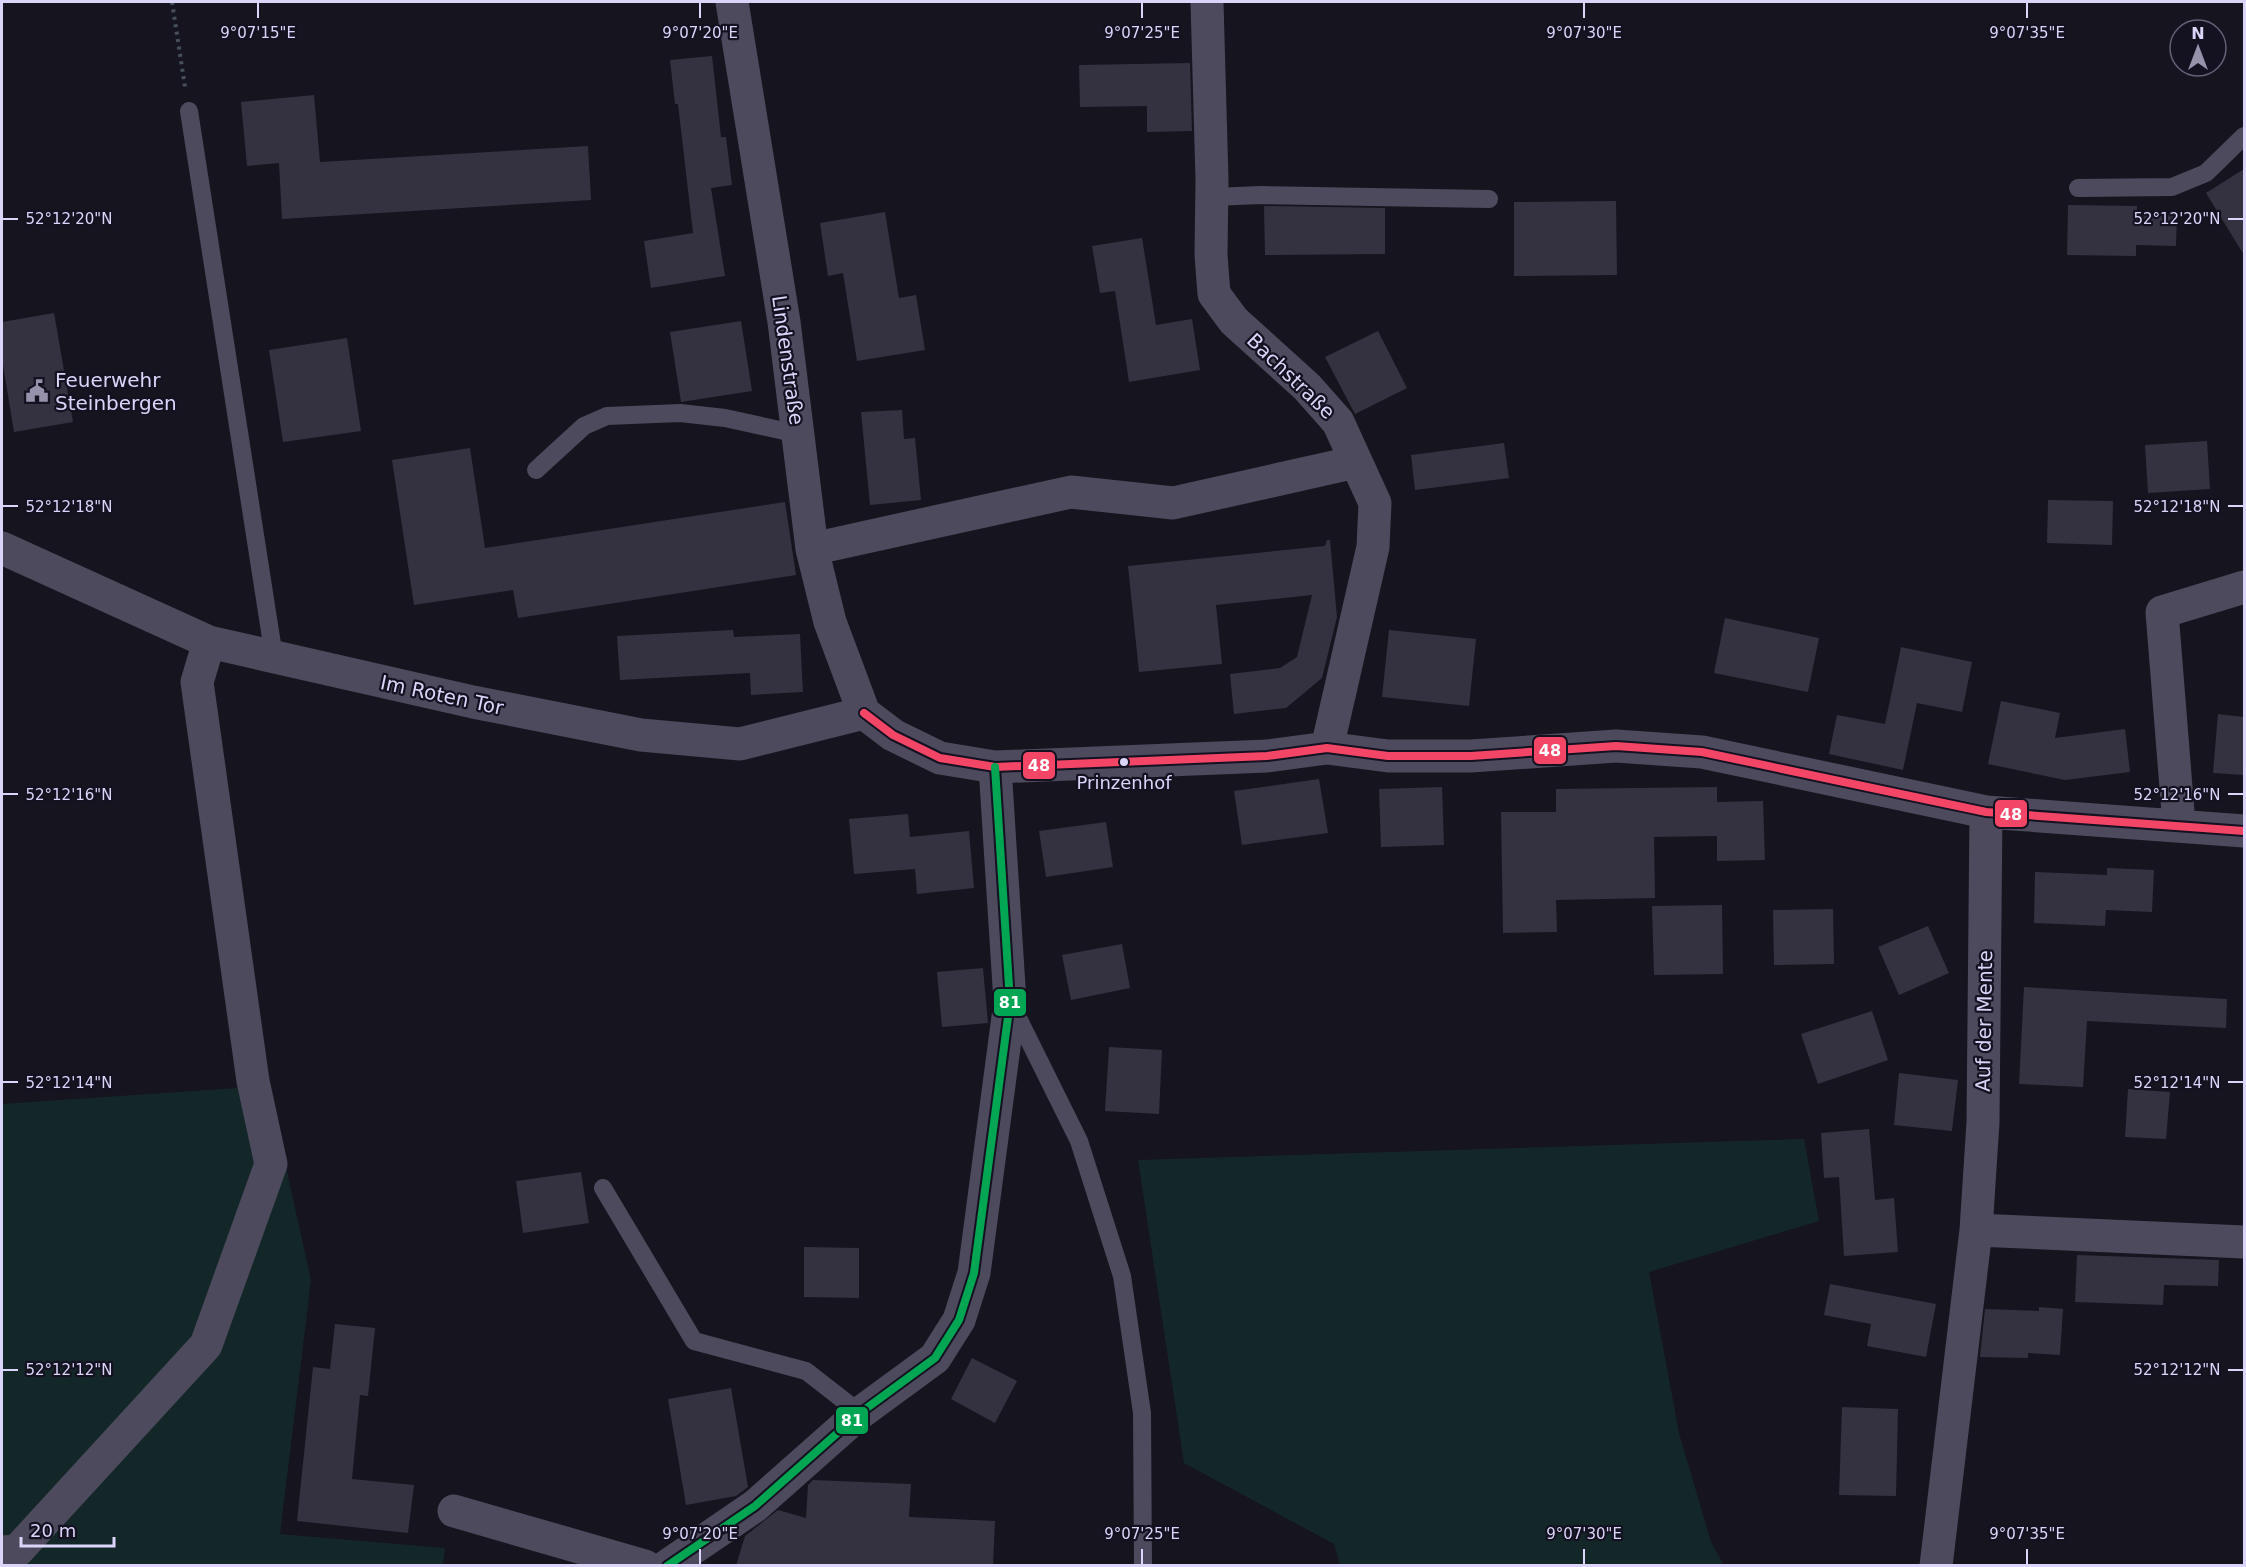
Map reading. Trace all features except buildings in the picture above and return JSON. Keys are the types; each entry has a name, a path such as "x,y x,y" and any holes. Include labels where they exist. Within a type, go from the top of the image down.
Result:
{"street":[{"name":"Lindenstraße","path":"732,2 784,322 812,549 830,622 864,713"},
{"name":"Bachstraße","path":"1207,2 1212,197 1211,255 1214,294 1234,321 1307,387 1338,422 1375,503 1373,547 1327,748"},
{"path":"812,549 1071,492 1173,503 1356,462"},
{"name":"Im Roten Tor","path":"2,548 209,642 473,702 640,735 740,744 864,713"},
{"path":"2179,825 2162,612 2244,587"},
{"path":"2,1552 17,1551 206,1345 271,1164 253,1081 197,682 209,642"},
{"path":"864,713 893,735 940,758 995,767 1268,756 1327,748 1389,756 1471,756 1616,746 1702,752 1986,812 2244,831"},
{"path":"667,1566 755,1506 860,1413 935,1358 959,1320 974,1274 1010,1002 995,767"},
{"name":"Auf der Mente","path":"1936,1566 1976,1230 1983,1122 1986,812"},
{"path":"1976,1230 2244,1242"},
{"path":"454,1511 645,1566"}],"lane":[{"path":"189,111 274,657"},
{"path":"2078,188 2172,187 2206,173 2244,136"},
{"path":"1212,197 1261,195 1489,199"},
{"path":"536,470 584,426 607,416 680,413 725,418 798,434"},
{"path":"1010,1002 1079,1141 1122,1276 1142,1413 1143,1566"},
{"path":"603,1188 694,1341 806,1371 860,1413"}],"path":[{"path":"172,2 189,111"}],"green space":[{"path":"268,1086 311,1280 280,1534 445,1548 443,1565 2,1566 2,1104"},
{"path":"1804,1139 1819,1221 1649,1272 1679,1433 1711,1542 1724,1565 1340,1565 1334,1544 1184,1463 1138,1160"}],"transit line":[{"name":"48","path":"864,713 893,735 940,758 995,767 1267,756 1327,748 1388,756 1471,756 1616,746 1702,752 1986,812 2244,831"},
{"name":"81","path":"667,1566 755,1506 860,1413 935,1358 959,1320 974,1273 1010,1002 995,767"}],"place":[{"name":"Feuerwehr Steinbergen","path":"37,391"},
{"name":"Prinzenhof","path":"1124,762"}]}
